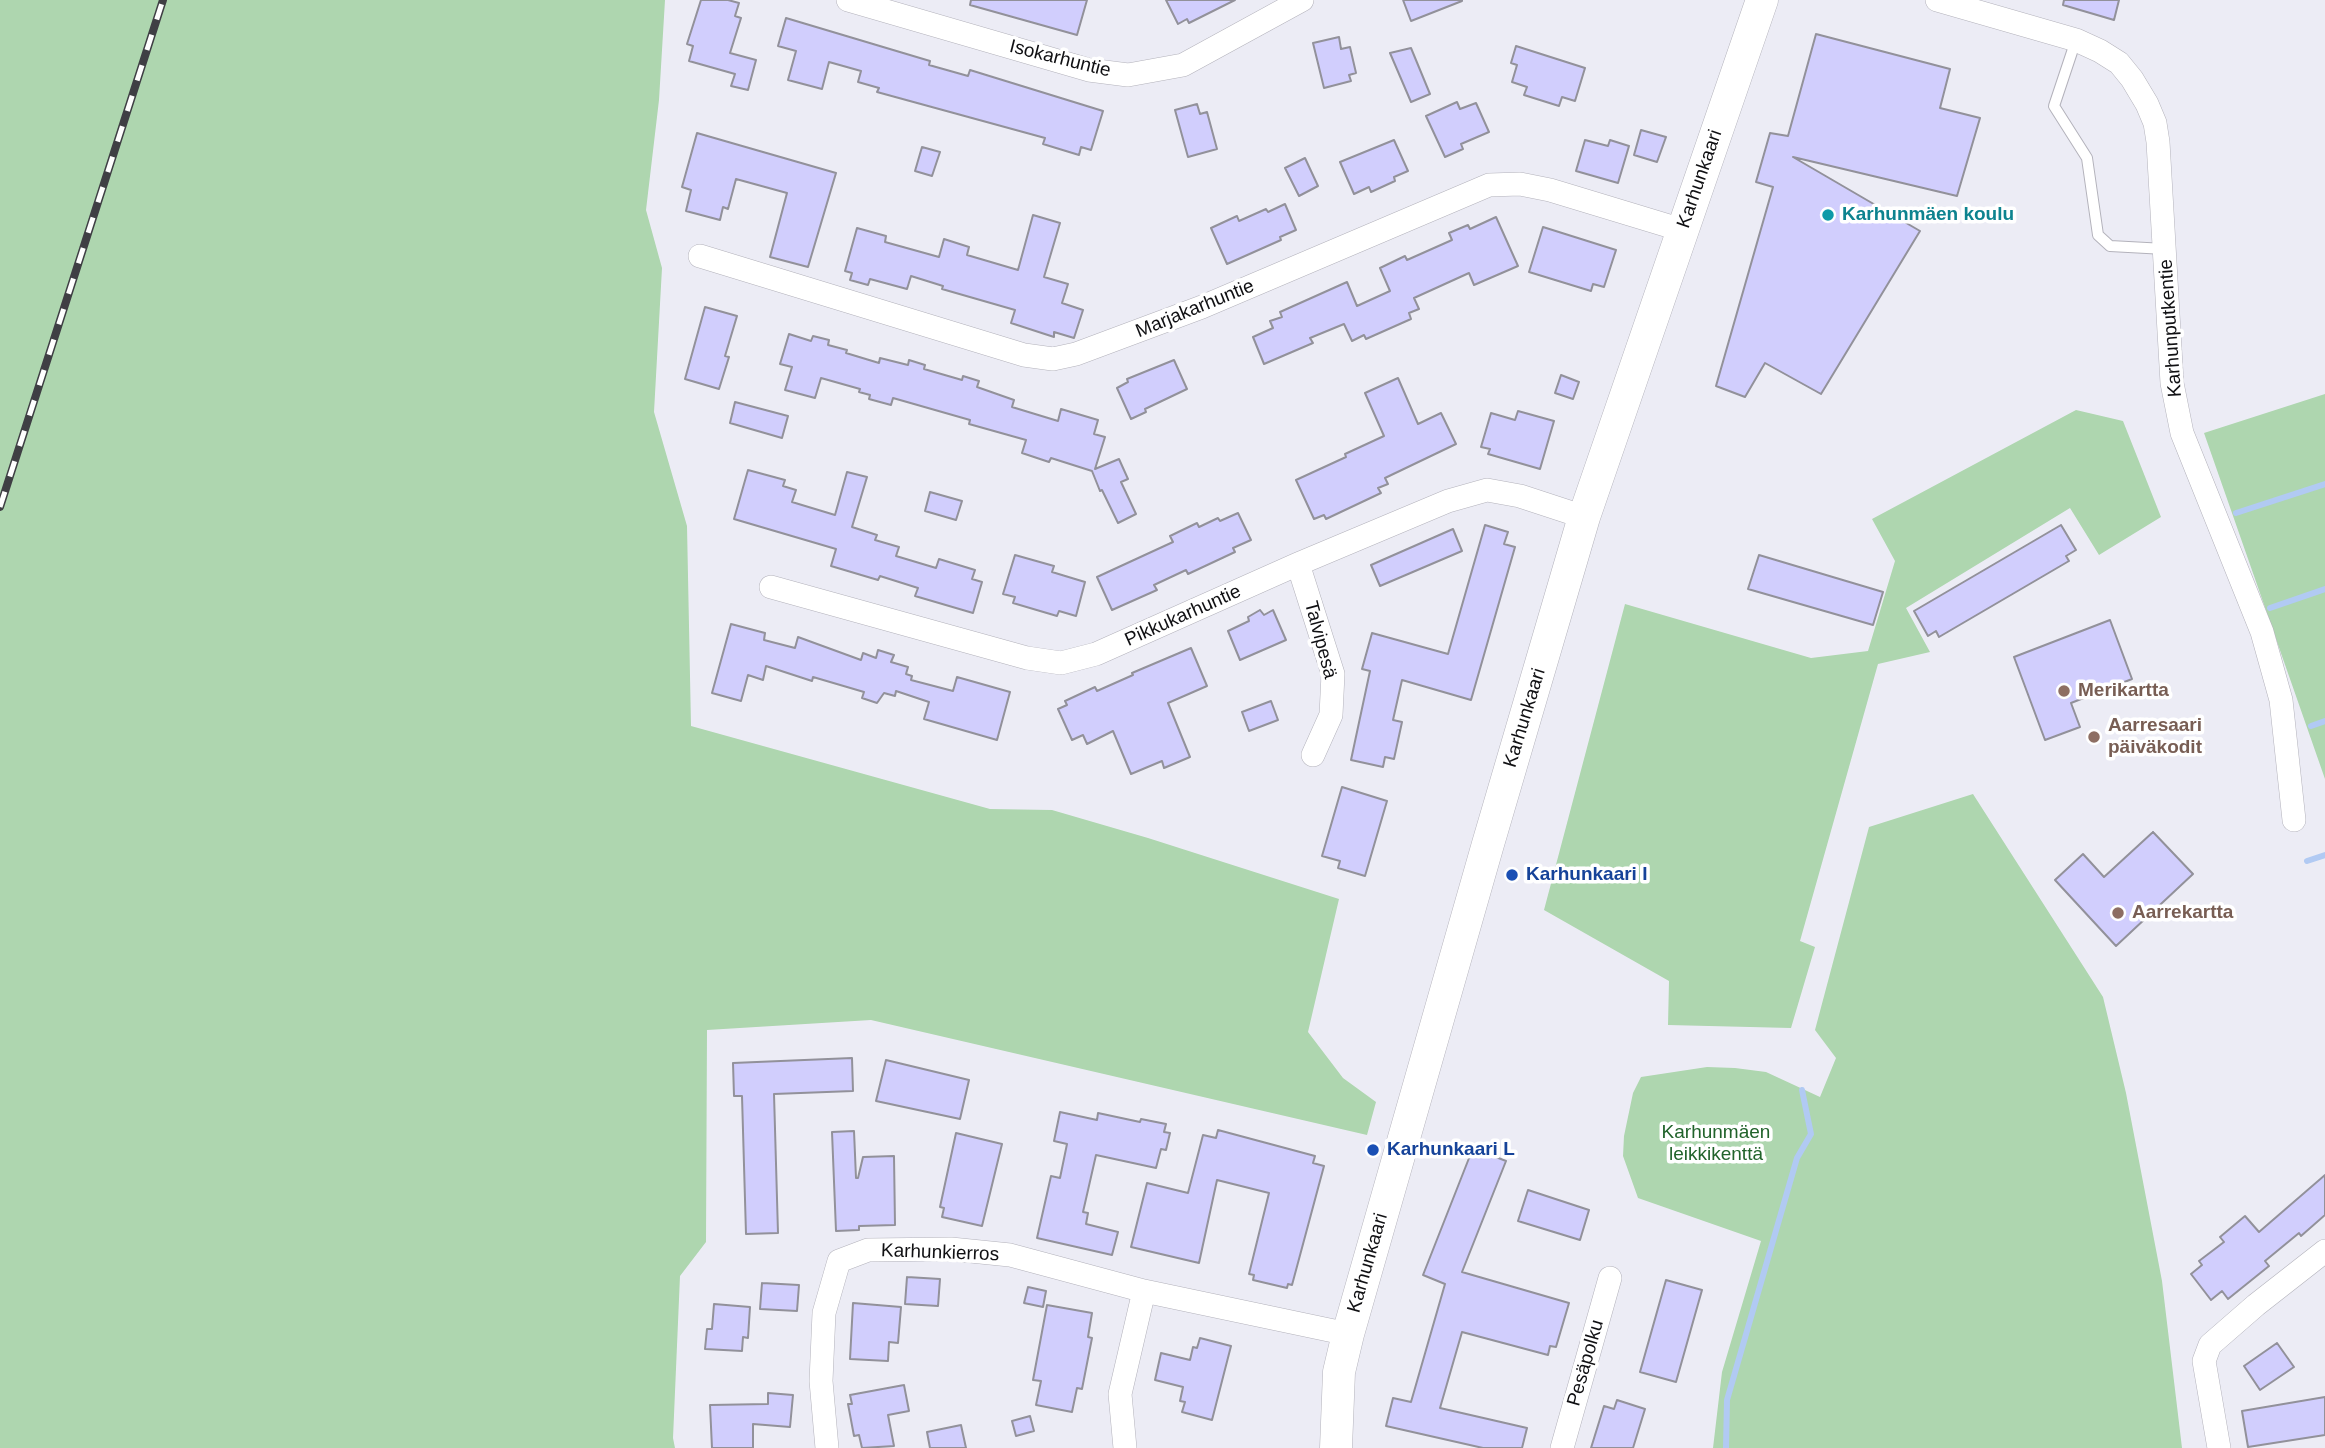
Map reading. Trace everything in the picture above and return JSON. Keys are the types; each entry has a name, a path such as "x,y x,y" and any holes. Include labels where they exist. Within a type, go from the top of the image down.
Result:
{"street":[{"name":"Isokarhuntie","path":"848,0 1089,70 1128,75 1183,65 1302,0"},
{"name":"Karhunkaari","path":"1336,1448 1339,1372 1348,1334 1584,517 1762,0"},
{"name":"Karhunputkentie","path":"1937,0 2076,40 2100,51 2119,63 2147,104 2155,123 2158,142 2172,383 2182,433 2262,632 2281,700 2294,820"},
{"name":"Marjakarhuntie","path":"700,256 1024,355 1053,359 1076,354 1202,307 1489,185 1520,184 1550,190 1682,230"},
{"name":"Pikkukarhuntie","path":"771,587 1027,658 1061,663 1096,654 1448,501 1487,490 1520,496 1584,517"},
{"name":"Talvipesä","path":"1298,564 1333,674 1331,715 1313,755"},
{"name":"Karhunkierros","path":"827,1448 821,1381 824,1313 839,1261 868,1250 951,1249 1010,1255 1144,1291 1348,1334"},
{"path":"2220,1448 2204,1361 2210,1345 2325,1251"},
{"name":"Pesäpolku","path":"1562,1448 1610,1278"},
{"path":"1125,1448 1120,1394 1144,1291"}],"lane":[{"path":"2076,40 2054,106 2087,158 2098,234 2110,246 2165,249"}],"green space":[{"path":"0,0 665,0 659,100 646,210 662,268 654,412 687,526 691,726 990,809 1052,810 1339,899 1308,1032 1343,1078 1376,1102 1367,1135 871,1020 707,1030 706,1242 680,1276 673,1438 675,1448 0,1448"},
{"path":"2325,394 2325,779 2204,433"},
{"path":"2076,410 2123,421 2161,517 2099,555 2070,508 1906,608 1930,652 1878,664 1800,941 1815,947 1791,1028 1668,1025 1669,981 1544,910 1625,604 1811,658 1868,651 1895,561 1872,519"},
{"name":"Karhunmäen leikkikenttä","path":"1973,794 2103,997 2126,1093 2162,1281 2182,1448 1713,1448 1722,1372 1761,1241 1638,1198 1623,1156 1624,1136 1633,1093 1641,1077 1707,1067 1766,1072 1820,1097 1836,1058 1815,1030 1869,827"}],"building":[{"path":"701,0 728,0 739,3 735,16 741,18 730,53 756,60 748,90 731,86 735,74 689,61 693,46 687,44"},
{"path":"971,0 1087,0 1077,35 970,5"},
{"path":"1166,0 1235,0 1189,23 1187,19 1178,24"},
{"path":"1403,0 1462,0 1462,1 1411,21"},
{"path":"2064,0 2119,0 2114,20 2063,5"},
{"path":"786,18 930,61 929,65 968,76 970,70 1103,111 1091,150 1081,147 1079,155 1043,144 1045,138 877,92 879,88 858,82 861,71 829,62 822,89 788,80 796,51 778,46"},
{"name":"Karhunmäen koulu","path":"1816,34 1950,69 1940,108 1980,118 1957,196 1793,157 1920,231 1821,394 1765,363 1745,397 1716,386 1773,187 1756,182 1770,133 1788,136"},
{"path":"1339,37 1341,49 1350,47 1356,73 1349,75 1351,81 1324,88 1313,43"},
{"path":"1516,46 1585,68 1575,101 1562,97 1559,106 1524,95 1527,87 1512,82 1517,65 1511,63"},
{"path":"1411,48 1430,94 1411,102 1390,53"},
{"path":"1457,102 1460,109 1476,103 1489,132 1461,144 1463,149 1445,157 1426,116"},
{"path":"1197,104 1200,114 1207,112 1217,149 1188,157 1175,110"},
{"path":"1641,130 1666,137 1657,162 1634,155"},
{"path":"697,133 836,173 808,267 770,257 787,193 736,179 728,209 723,207 720,220 686,211 691,190 682,187"},
{"path":"1394,140 1408,171 1394,177 1395,181 1371,192 1369,187 1354,194 1340,162"},
{"path":"1585,140 1608,146 1610,140 1629,146 1618,183 1576,171"},
{"path":"922,147 940,152 932,176 915,171"},
{"path":"1305,158 1318,186 1299,196 1285,168"},
{"path":"1285,204 1296,230 1280,237 1281,240 1227,264 1211,228 1237,216 1239,221"},
{"path":"1033,215 1060,223 1044,277 1068,284 1062,303 1083,310 1074,338 1054,332 1054,337 1011,323 1015,310 942,289 943,286 911,276 907,289 870,279 868,285 850,280 852,273 845,271 857,228 886,236 885,242 939,257 944,239 969,247 967,255 1018,270"},
{"path":"1496,217 1518,266 1474,285 1469,273 1414,298 1419,309 1409,313 1411,319 1366,339 1364,335 1352,341 1344,324 1310,338 1313,343 1264,364 1253,337 1273,328 1270,321 1282,317 1280,312 1347,282 1357,306 1390,291 1380,268 1405,256 1407,260 1452,240 1449,233 1468,225 1470,229"},
{"path":"1543,227 1616,250 1604,287 1593,284 1591,291 1529,272"},
{"path":"705,307 737,316 719,389 685,379"},
{"path":"789,334 811,341 813,336 829,340 828,345 879,363 880,358 908,365 909,360 925,365 924,369 962,380 963,376 979,381 977,387 1014,400 1012,407 1058,421 1061,409 1098,420 1094,434 1105,437 1095,469 1119,459 1128,479 1121,482 1136,514 1118,523 1092,471 1051,458 1049,462 1022,453 1026,440 969,424 970,420 893,398 891,405 869,399 870,395 859,392 860,389 821,378 815,398 785,390 792,367 780,364"},
{"path":"1174,360 1187,389 1145,409 1146,412 1131,419 1117,388 1128,382 1127,379"},
{"path":"1561,375 1579,382 1573,399 1555,393"},
{"path":"1398,378 1418,424 1441,413 1456,444 1385,478 1388,484 1378,488 1381,493 1326,519 1324,515 1314,519 1296,480 1384,436 1365,393"},
{"path":"735,402 788,416 782,438 730,423"},
{"path":"1518,411 1554,421 1540,469 1488,454 1490,449 1481,447 1491,413 1515,420"},
{"path":"748,470 785,480 783,486 796,490 792,502 835,515 847,472 867,477 852,527 877,535 875,540 899,547 896,556 936,568 939,559 975,570 972,579 982,582 973,613 915,596 918,588 880,576 878,580 831,566 836,549 734,519"},
{"path":"930,492 962,501 956,520 925,511"},
{"path":"1238,513 1251,540 1233,548 1235,552 1188,574 1186,570 1154,585 1157,590 1112,610 1097,577 1173,542 1170,536 1197,523 1199,527"},
{"path":"1485,525 1508,532 1504,544 1515,547 1471,700 1402,680 1393,720 1402,722 1394,759 1385,757 1383,767 1351,760 1370,671 1362,669 1372,633 1448,654"},
{"path":"2061,525 2076,550 2066,556 2069,561 1939,637 1936,631 1928,636 1914,611"},
{"path":"1453,529 1462,551 1380,586 1371,565"},
{"path":"1015,555 1054,566 1052,572 1085,582 1076,616 1059,611 1057,616 1013,603 1015,597 1003,594"},
{"path":"1759,555 1883,592 1873,625 1748,589"},
{"path":"1260,610 1264,615 1273,610 1286,640 1240,660 1228,631 1249,621 1248,617"},
{"name":"Merikartta","path":"2110,620 2132,679 2071,703 2080,727 2045,740 2014,657"},
{"path":"731,624 765,633 764,640 795,648 798,637 861,660 863,653 876,658 878,650 894,655 891,662 908,667 906,674 912,676 911,680 953,691 957,677 1010,692 997,740 924,719 929,702 896,691 895,696 884,693 877,703 862,698 864,692 813,677 812,681 766,666 763,680 748,675 741,701 712,693"},
{"path":"1191,648 1207,686 1168,703 1190,757 1164,768 1162,761 1131,774 1113,731 1087,744 1083,735 1072,740 1058,709 1067,705 1065,701 1095,687 1097,691"},
{"path":"1271,701 1278,720 1249,731 1242,712"},
{"path":"1342,787 1387,801 1365,876 1338,868 1340,861 1322,856"},
{"name":"Aarrekartta","path":"2153,832 2193,874 2116,946 2055,880 2083,854 2104,877"},
{"path":"852,1058 853,1091 774,1094 778,1233 746,1234 742,1096 734,1096 733,1063"},
{"path":"886,1060 969,1080 960,1119 876,1101"},
{"path":"1060,1112 1097,1120 1098,1113 1140,1122 1141,1119 1166,1124 1164,1132 1170,1133 1166,1150 1161,1149 1156,1168 1096,1155 1083,1212 1088,1213 1086,1224 1118,1232 1112,1255 1037,1238 1051,1176 1060,1178 1067,1144 1054,1141"},
{"path":"1218,1130 1315,1156 1313,1163 1324,1166 1292,1285 1288,1284 1287,1288 1253,1280 1254,1275 1249,1274 1269,1193 1217,1180 1199,1263 1131,1247 1147,1183 1188,1193 1203,1135 1216,1138"},
{"path":"854,1131 856,1178 863,1157 894,1156 895,1225 859,1226 859,1230 836,1231 832,1132"},
{"path":"956,1133 1002,1144 982,1226 942,1217 944,1208 940,1207"},
{"path":"1473,1148 1506,1161 1462,1272 1569,1303 1556,1347 1550,1346 1548,1355 1462,1332 1440,1408 1527,1428 1522,1448 1483,1448 1386,1426 1393,1398 1411,1402 1445,1284 1423,1275"},
{"path":"2325,1175 2325,1215 2265,1261 2269,1266 2228,1299 2222,1291 2211,1300 2191,1274 2202,1265 2199,1261 2224,1242 2220,1237 2245,1216 2259,1232"},
{"path":"1528,1190 1589,1210 1580,1240 1518,1221"},
{"path":"907,1277 940,1279 938,1306 905,1304"},
{"path":"1666,1280 1702,1290 1676,1382 1640,1372"},
{"path":"762,1283 799,1285 797,1311 760,1309"},
{"path":"1028,1287 1046,1291 1043,1307 1024,1303"},
{"path":"853,1303 901,1307 898,1343 889,1342 888,1361 850,1359"},
{"path":"714,1304 750,1307 748,1338 743,1337 742,1351 705,1349 707,1329 712,1329"},
{"path":"1047,1305 1092,1313 1088,1337 1092,1338 1082,1389 1077,1388 1072,1412 1036,1405 1041,1381 1033,1380"},
{"path":"1200,1338 1231,1346 1212,1420 1182,1412 1185,1402 1180,1401 1183,1387 1155,1380 1161,1353 1190,1360 1193,1347 1197,1348"},
{"path":"2277,1343 2294,1367 2260,1390 2244,1366"},
{"path":"904,1385 909,1411 888,1415 894,1446 862,1448 859,1435 854,1436 848,1404 852,1404 850,1395"},
{"path":"768,1393 793,1395 790,1427 753,1424 753,1448 712,1448 710,1405 768,1404"},
{"path":"2325,1397 2325,1435 2248,1447 2242,1411"},
{"path":"1617,1400 1645,1409 1633,1448 1591,1448 1604,1406 1614,1409"},
{"path":"1030,1416 1034,1431 1016,1436 1012,1421"},
{"path":"961,1425 966,1448 930,1448 927,1432"}],"waterway":[{"path":"2236,513 2325,484"},
{"path":"2270,608 2325,589"},
{"path":"2311,726 2325,721"},
{"path":"2307,861 2325,855"},
{"path":"1726,1448 1727,1400 1797,1158 1811,1134 1802,1090"}],"railway":[{"path":"0,507 163,0"}],"place":[{"name":"Karhunmäen koulu","path":"1828,215"},
{"name":"Merikartta","path":"2064,691"},
{"name":"Aarresaari päiväkodit","path":"2094,737"},
{"name":"Karhunkaari I","path":"1512,875"},
{"name":"Aarrekartta","path":"2118,913"},
{"name":"Karhunkaari L","path":"1373,1150"}]}
